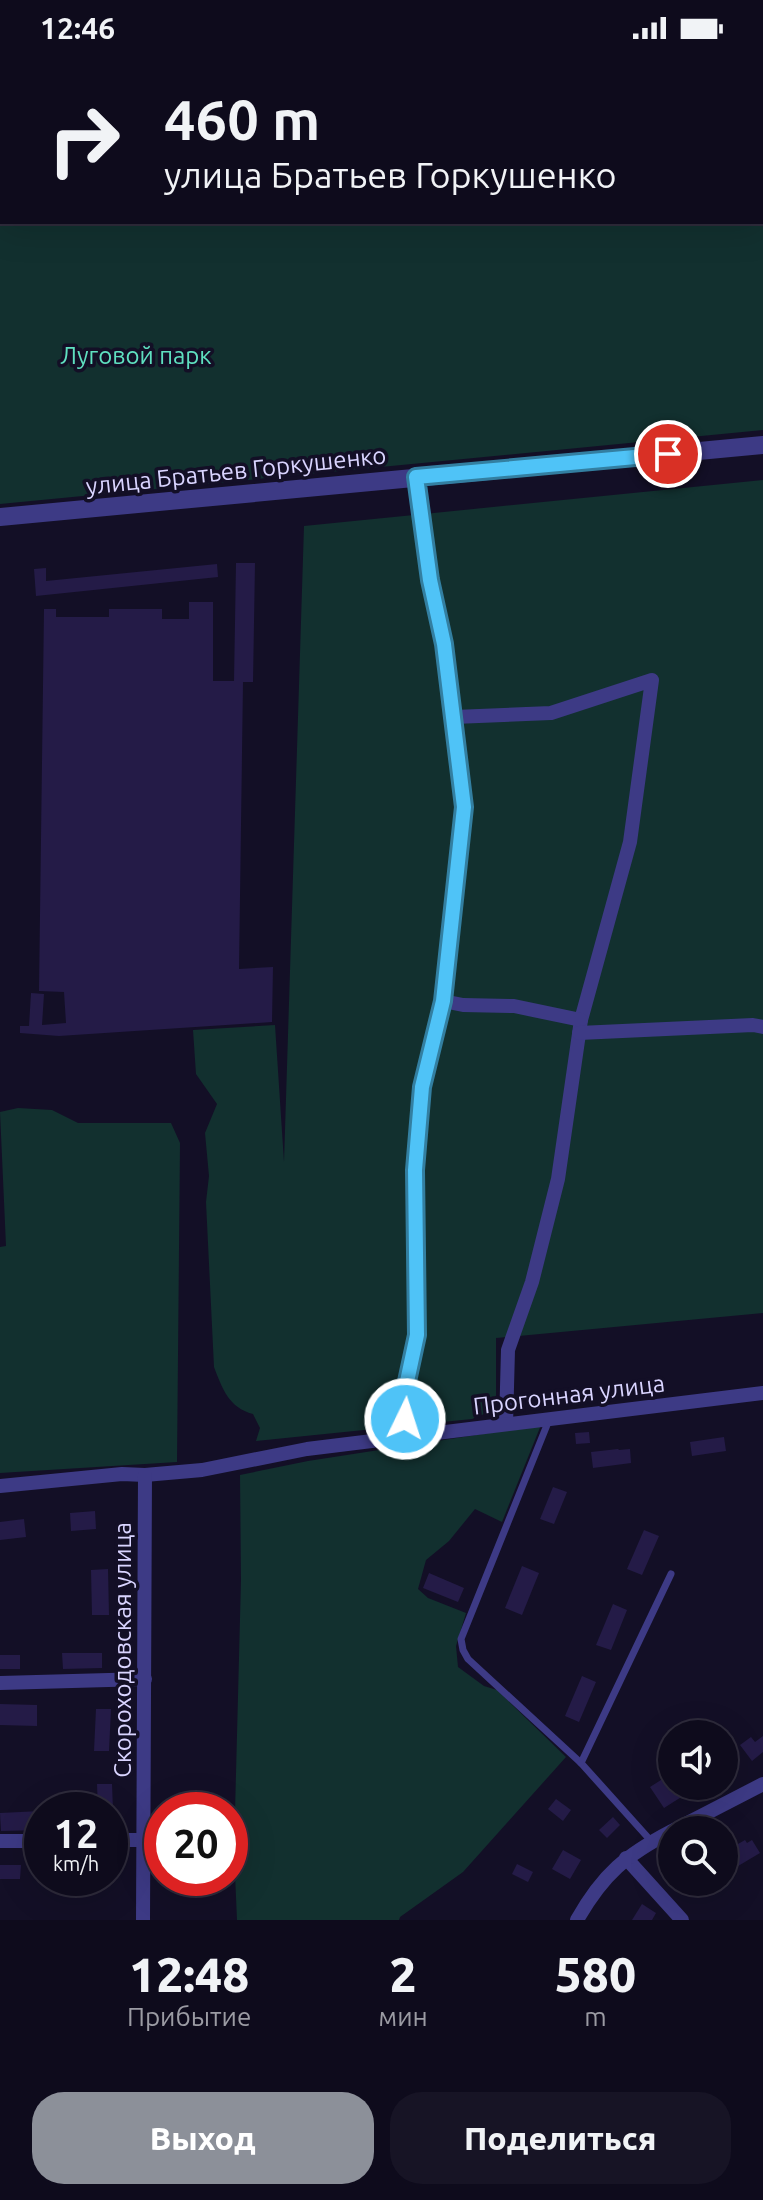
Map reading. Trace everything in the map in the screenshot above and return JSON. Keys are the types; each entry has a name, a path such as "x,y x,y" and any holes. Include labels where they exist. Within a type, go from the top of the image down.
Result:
{"street":[{"name":"улица Братьев Горкушенко","path":"0,517 763,445"},
{"path":"454,717 551,713 652,680 630,842 580,1027 558,1179 532,1282 508,1350 506,1424"},
{"path":"443,1001 463,1005 514,1006 580,1027 763,1027"},
{"name":"Прогонная улица","path":"0,1486 202,1470 307,1449 763,1393"},
{"name":"Скороходовская улица","path":"144,1792 145,1475"},
{"path":"0,1683 145,1679"},
{"path":"700,1816 763,1784"},
{"path":"577,1920 605,1877 626,1858 658,1839"},
{"path":"128,1840 144,1840"},
{"name":"Скороходовская улица","path":"143,1920 144,1840"},
{"path":"0,1841 24,1841"},
{"path":"626,1858 682,1920"}],"lane":[{"path":"406,1437 403,1400 417,1335 415,1170 422,1087 443,1001 464,807 444,644 430,580 416,477"},
{"path":"549,1420 461,1639 463,1650 468,1659 581,1763 652,1842"},
{"path":"581,1763 671,1574"}],"green space":[{"name":"Луговой парк","path":"0,224 763,224 763,430 0,504"},
{"path":"763,480 763,1313 496,1338 496,1409 472,1419 256,1441 260,1428 253,1414 232,1402 214,1367 205,1133 217,1104 196,1074 193,1030 275,1025 284,1162 304,526"},
{"path":"18,1108 52,1110 78,1123 171,1123 180,1143 177,1462 0,1473 0,1247 6,1246 0,1112"},
{"path":"541,1425 502,1522 475,1509 449,1541 426,1560 418,1589 428,1598 466,1613 456,1646 458,1667 484,1686 497,1690 566,1757 463,1872 399,1920 237,1920 236,1896 248,1896 248,1792 236,1792 241,1580 240,1475 308,1461"}],"building":[{"path":"236,563 255,563 253,682 243,682 239,969 273,967 272,1022 59,1036 20,1033 20,1026 29,1026 31,993 44,994 42,1025 66,1023 64,992 39,991 44,609 56,609 56,617 109,617 109,609 162,609 162,619 189,619 189,602 213,602 213,681 234,681"},
{"path":"217,564 218,577 36,596 34,569 46,568 46,581"},
{"path":"589,1432 590,1443 576,1444 575,1433"},
{"path":"724,1437 726,1451 692,1456 690,1442"},
{"path":"630,1449 631,1463 593,1468 591,1452"},
{"path":"553,1487 567,1492 554,1524 540,1519"},
{"path":"95,1511 96,1529 71,1531 70,1513"},
{"path":"24,1519 26,1537 0,1540 0,1522"},
{"path":"644,1530 659,1536 642,1575 627,1569"},
{"path":"522,1566 539,1573 522,1615 505,1608"},
{"path":"108,1569 109,1615 92,1615 91,1570"},
{"path":"429,1573 464,1588 458,1602 423,1588"},
{"path":"613,1604 627,1610 611,1650 596,1645"},
{"path":"62,1653 102,1653 102,1668 63,1669"},
{"path":"0,1655 20,1655 20,1669 0,1669"},
{"path":"582,1676 596,1682 579,1722 565,1716"},
{"path":"0,1704 37,1705 37,1726 0,1725"},
{"path":"96,1709 111,1709 109,1751 94,1751"},
{"path":"763,1736 763,1752 752,1761 740,1745 751,1737 755,1742"},
{"path":"658,1782 658,1799 650,1787"},
{"path":"97,1784 112,1784 112,1792 97,1792"},
{"path":"556,1799 571,1810 563,1821 548,1809"},
{"path":"659,1800 677,1800 664,1808"},
{"path":"24,1812 24,1830 1,1831 0,1813"},
{"path":"613,1817 620,1825 607,1838 599,1830"},
{"path":"752,1840 760,1853 738,1866 738,1844"},
{"path":"563,1850 581,1860 570,1879 552,1869"},
{"path":"517,1864 533,1872 528,1882 512,1874"},
{"path":"0,1865 21,1865 20,1879 0,1879"},
{"path":"642,1904 656,1913 652,1920 632,1920"}],"route":[{"path":"405,1419 403,1400 417,1335 415,1170 422,1087 443,1001 464,807 444,644 430,580 416,477 668,454"}]}
